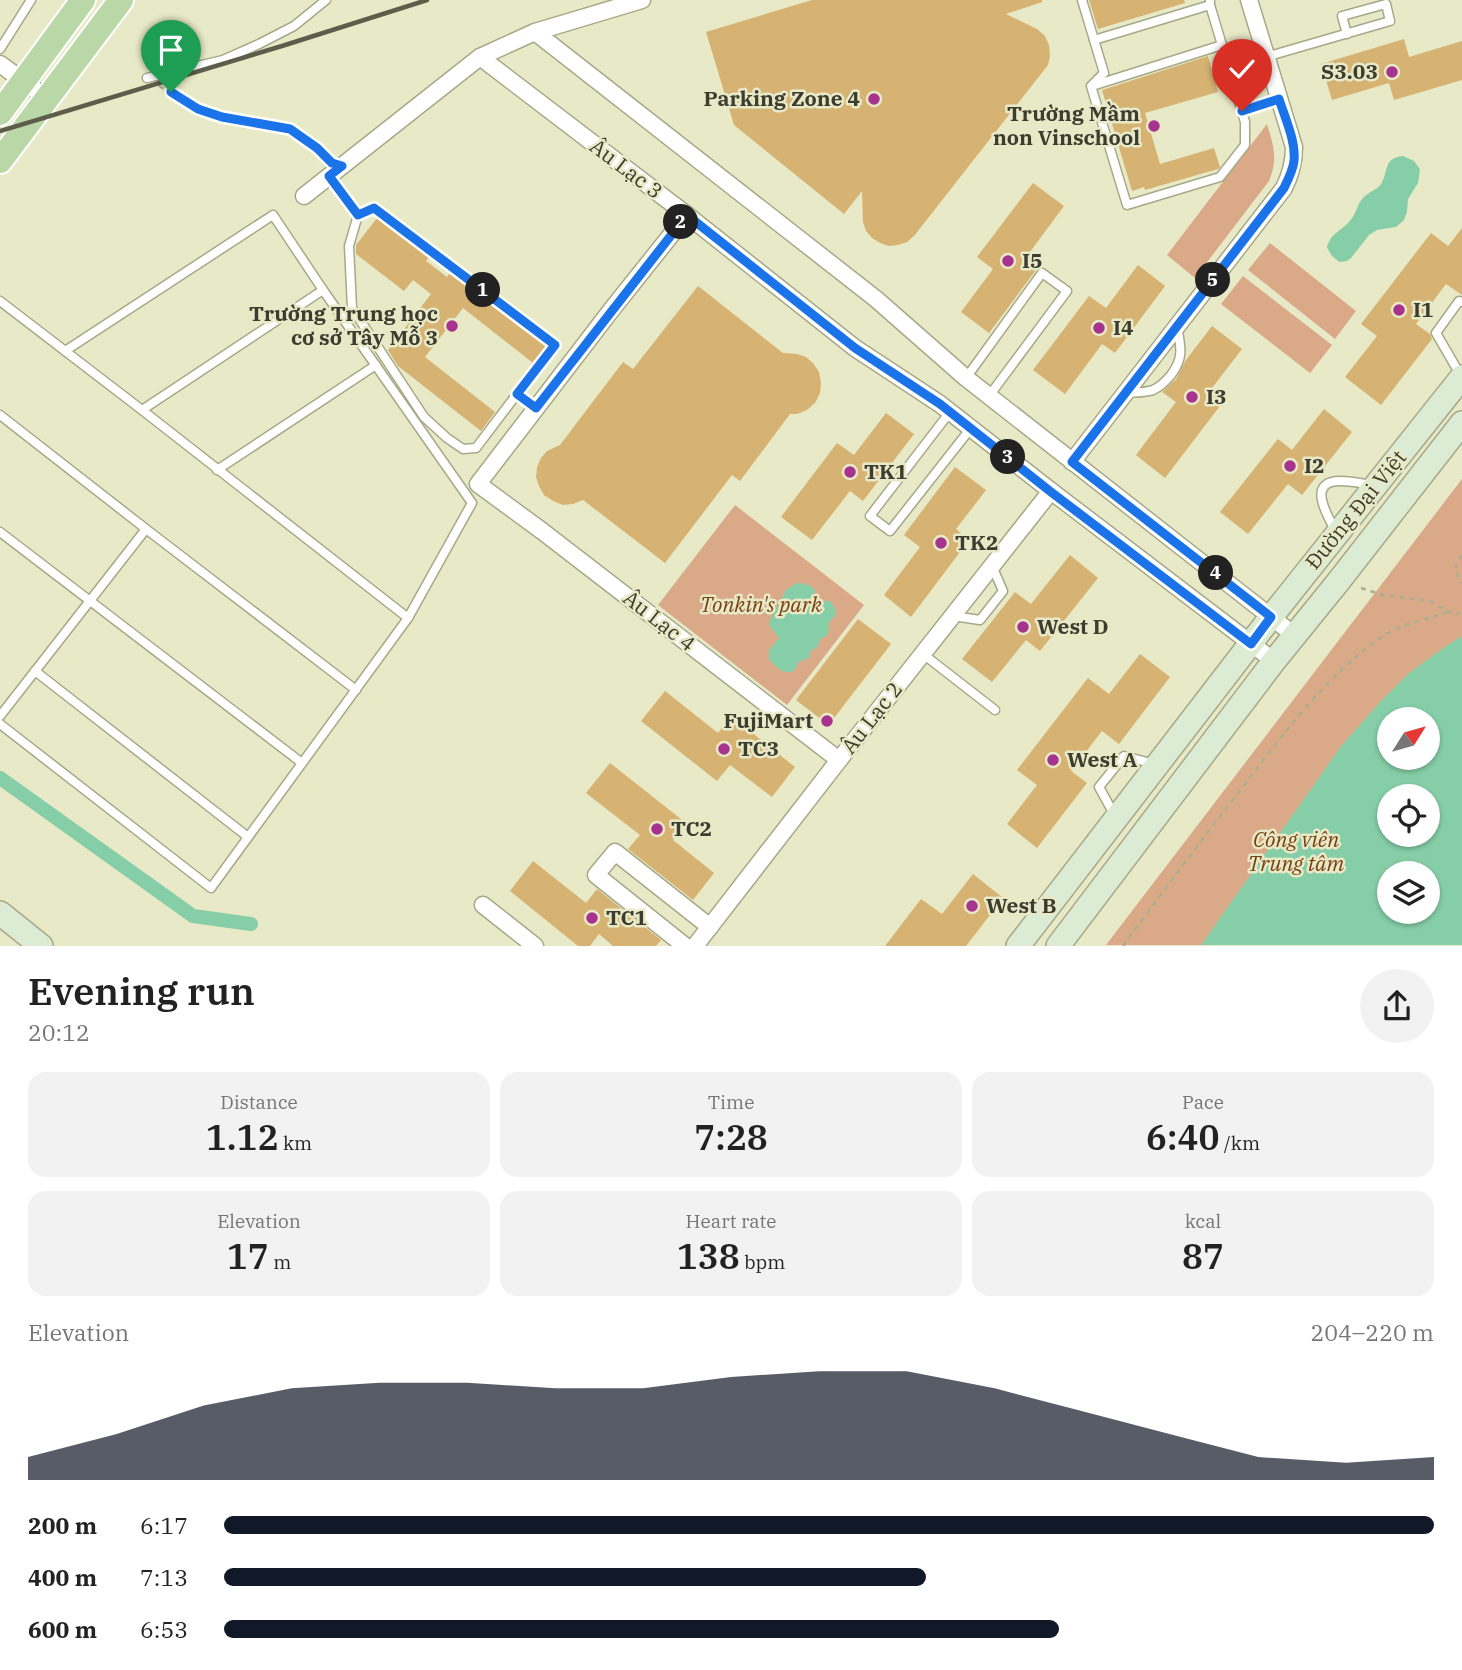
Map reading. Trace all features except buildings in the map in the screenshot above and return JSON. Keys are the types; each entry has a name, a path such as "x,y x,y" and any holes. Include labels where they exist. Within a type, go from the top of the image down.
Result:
{"main road":[{"path":"0,113 83,0"},
{"path":"0,161 121,0"}],"street":[{"path":"304,196 335,168 480,57 535,32 642,0"},
{"path":"1072,462 1284,188 1290,176 1294,147 1249,0"},
{"path":"535,32 888,309 966,378 1294,635"},
{"name":"Âu Lạc 3","path":"480,57 855,348 950,412 1274,661"},
{"path":"0,64 46,98"},
{"path":"536,408 687,215"},
{"name":"Đường Đại Việt","path":"1018,946 1271,617 1462,377"},
{"name":"Âu Lạc 4","path":"536,408 478,484 839,760"},
{"name":"Đường Đại Việt","path":"1058,946 1294,635 1462,423"},
{"name":"Âu Lạc 2","path":"695,946 1051,492"},
{"path":"685,946 596,875 615,852 710,927"},
{"path":"482,905 535,946"},
{"path":"0,913 28,938"}],"lane":[{"path":"0,49 31,0"},
{"path":"147,78 223,60 295,26 326,0"},
{"path":"1082,0 1104,72 1091,86"},
{"path":"1091,86 1127,205 1220,177 1245,145 1245,122 1210,2 1094,40"},
{"path":"1267,57 1390,22 1385,4 1342,16 1347,34"},
{"path":"1091,86 1222,45"},
{"path":"1242,111 1279,99"},
{"path":"335,168 358,215 349,246 352,308 424,417 463,449 476,447 555,345 374,208 358,215"},
{"path":"0,724 211,888 408,618 472,503 323,290 274,215 65,351"},
{"path":"966,378 1042,273 1067,291 989,396"},
{"path":"142,410 323,290"},
{"path":"0,301 408,618"},
{"path":"1462,302 1459,302 1436,333 1462,377"},
{"path":"1125,393 1153,390 1167,380 1180,362 1177,327"},
{"path":"217,470 376,365"},
{"path":"517,394 536,408"},
{"path":"950,412 870,516 890,531 971,428"},
{"path":"0,415 356,690"},
{"path":"1337,534 1323,504 1321,493 1324,489 1331,482 1340,480 1375,486"},
{"path":"0,716 146,529"},
{"path":"0,532 302,764"},
{"path":"953,616 980,620 988,610 1003,590 992,566"},
{"path":"923,654 995,710"},
{"path":"35,671 248,837"},
{"path":"1116,819 1099,787 1124,755 1158,764"}],"path":[{"path":"156,84 198,109 222,117 290,129 317,148 335,168"},
{"path":"1462,555 1456,563 1456,574 1462,583"},
{"path":"1361,589 1383,595 1430,601 1454,615 1462,612"},
{"path":"1123,946 1274,745 1324,689 1381,638 1414,622 1448,612"}],"green space":[{"path":"1267,124 1274,153 1269,181 1195,278 1167,255"},
{"path":"1270,243 1356,311 1335,339 1248,270"},
{"path":"1243,276 1332,345 1310,373 1221,304"},
{"name":"Công viên Trung tâm","path":"1462,479 1462,945 1106,945"},
{"name":"Tonkin's park","path":"735,505 864,605 787,705 658,605"}],"shaded area":[{"path":"1403,156 1414,161 1420,169 1418,183 1408,199 1404,220 1396,227 1377,230 1369,235 1351,258 1340,262 1332,256 1327,247 1331,238 1351,219 1363,198 1381,184 1389,162"},
{"path":"797,583 813,588 817,601 830,601 836,615 829,622 828,635 820,639 817,648 811,650 809,658 798,662 794,671 786,672 769,659 769,650 779,638 769,625 786,590"},
{"path":"1462,636 1462,945 1201,945 1342,745 1382,700 1408,674"}],"waterway":[{"path":"0,778 193,916 251,924"}],"railway":[{"path":"0,131 427,0"}],"place":[{"name":"S3.03","path":"1392,72"},
{"name":"Parking Zone 4","path":"874,99"},
{"name":"Trường Mầm non Vinschool","path":"1154,126"},
{"name":"I5","path":"1008,261"},
{"name":"I1","path":"1399,310"},
{"name":"Trường Trung học cơ sở Tây Mỗ 3","path":"452,326"},
{"name":"I4","path":"1099,328"},
{"name":"I3","path":"1192,397"},
{"name":"I2","path":"1290,466"},
{"name":"TK1","path":"850,472"},
{"name":"TK2","path":"941,543"},
{"name":"West D","path":"1023,627"},
{"name":"FujiMart","path":"827,721"},
{"name":"TC3","path":"724,749"},
{"name":"West A","path":"1053,760"},
{"name":"TC2","path":"657,829"},
{"name":"West B","path":"972,906"},
{"name":"TC1","path":"592,918"}],"route":[{"path":"171,92 198,109 222,117 269,124 297,133 332,163 342,166 329,176 358,215 374,208 555,345 517,394 536,408 687,215 855,348 940,404 1251,644 1271,617 1072,462 1284,188 1290,176 1294,147 1279,99 1242,111"}]}
